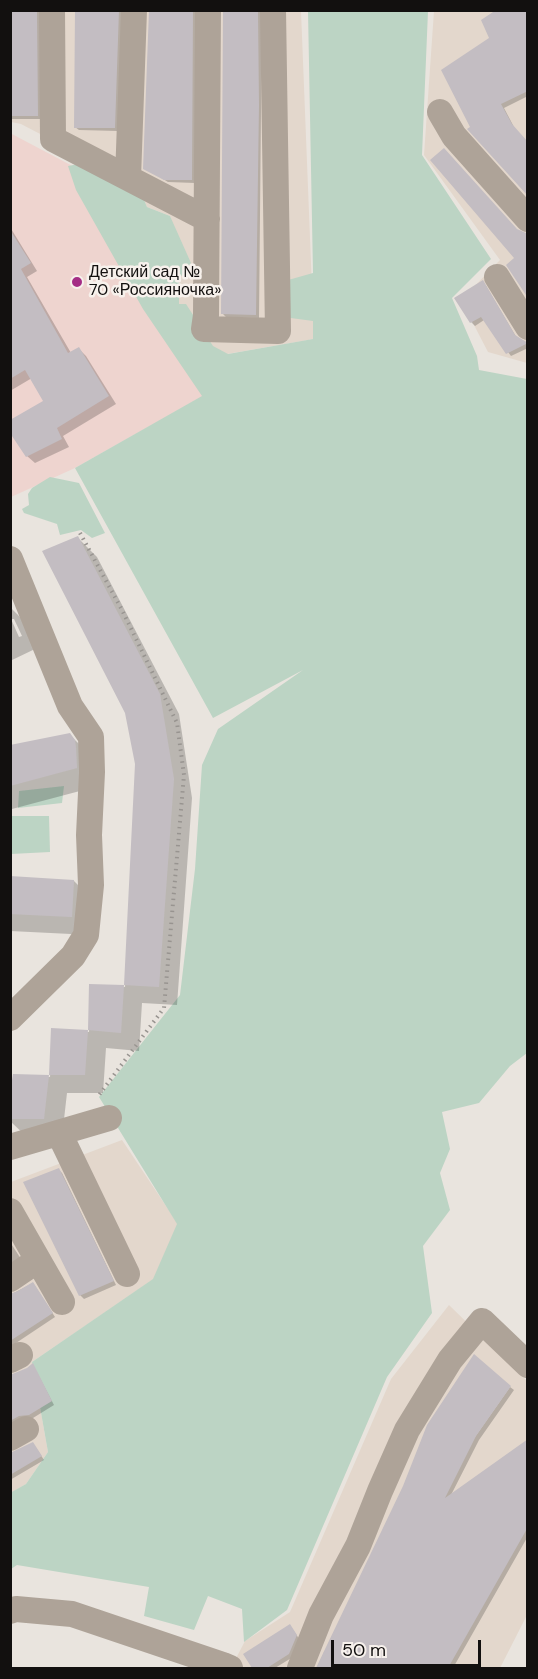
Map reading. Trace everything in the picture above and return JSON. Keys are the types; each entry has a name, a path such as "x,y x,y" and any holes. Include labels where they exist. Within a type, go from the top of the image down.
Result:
{"street":[{"path":"52,10 53,139 207,219"},
{"path":"128,178 134,10"},
{"path":"207,10 207,219 204,329 278,331 273,10"},
{"path":"440,112 454,136 528,219"},
{"path":"497,278 528,327"},
{"path":"10,559 70,706 91,737 92,772 89,835 91,885 86,935 73,956 10,1018"},
{"path":"10,1147 59,1132 104,1106"},
{"path":"59,1132 127,1274"},
{"path":"10,1211 62,1302"},
{"path":"10,1279 38,1260"},
{"path":"300,1668 321,1615 358,1546 407,1430 450,1360 482,1321 528,1365"},
{"path":"10,1611 16,1609 72,1614 230,1668"}],"path":[{"path":"80,533 122,610 177,723 184,775 164,1008 104,1106"}],"shaded area":[{"path":"10,11 301,11 314,339 227,354 205,344 178,304 179,279 170,216 147,207 138,185 21,124 11,122"},
{"path":"434,11 527,11 527,363 488,352 461,300 500,260 424,155"},
{"name":"Детский сад № 70 «Россияночка»","path":"10,133 80,170 207,394 75,468 11,497"},
{"path":"122,1140 178,1224 154,1279 32,1362 48,1452 26,1484 11,1493 11,1182"},
{"path":"449,1305 527,1381 527,1615 500,1668 231,1668 245,1641 290,1612 391,1379"}],"green space":[{"path":"308,11 428,11 422,155 491,259 452,298 477,356 479,370 527,379 527,1053 510,1066 479,1103 442,1112 450,1149 440,1173 450,1210 423,1246 432,1313 387,1377 287,1610 244,1642 242,1609 208,1596 194,1630 144,1616 149,1587 17,1565 11,1569 10,1493 26,1484 48,1452 32,1362 153,1279 177,1224 99,1097 180,995 195,869 202,765 218,729 303,670 213,718 75,468 202,396 143,309 76,190 68,166 100,160 138,185 147,207 170,216 191,263 179,279 179,304 186,304 213,346 228,354 313,339 313,321 276,316 274,284 313,273"},
{"path":"50,477 79,483 105,533 92,538 81,530 60,535 57,524 24,513 22,509 29,505 28,494 32,488"},
{"path":"64,786 62,803 18,808 19,791"},
{"path":"11,816 49,816 50,852 11,854"}],"building":[{"path":"10,10 37,10 38,116 10,116"},
{"path":"75,10 119,10 115,128 74,128"},
{"path":"149,10 193,10 192,180 164,180 143,169"},
{"path":"223,10 258,10 256,315 221,314"},
{"path":"496,10 528,10 528,91 501,104 512,124 528,142 528,196 467,129 470,127 441,70 489,38 481,20"},
{"path":"444,148 517,229 528,234 528,298 506,265 514,258 430,160"},
{"path":"10,230 31,263 21,269 68,353 79,347 109,396 57,428 62,439 26,457 10,433 10,420 43,401 25,370 10,379"},
{"path":"483,280 515,335 528,343 506,354 481,317 470,323 454,298"},
{"path":"78,536 160,694 174,779 159,987 124,985 135,764 125,713 42,551"},
{"path":"70,733 75,740 77,768 10,786 10,745"},
{"path":"10,876 74,880 72,917 10,914"},
{"path":"89,984 124,985 121,1033 88,1030"},
{"path":"51,1028 88,1030 85,1075 49,1075"},
{"path":"13,1074 49,1075 44,1119 10,1119"},
{"path":"59,1168 114,1281 79,1296 23,1182"},
{"path":"33,1282 53,1313 10,1341 10,1294"},
{"path":"474,1354 511,1386 476,1436 445,1498 528,1439 528,1527 448,1668 316,1668 403,1486 427,1425"},
{"path":"33,1363 52,1401 29,1415 19,1416 10,1421 10,1375"},
{"path":"33,1442 42,1456 10,1475 10,1453"},
{"path":"290,1624 297,1635 289,1654 267,1668 252,1668 243,1654"}],"place":[{"name":"Детский сад № 70 «Россияночка»","path":"77,282"}]}
